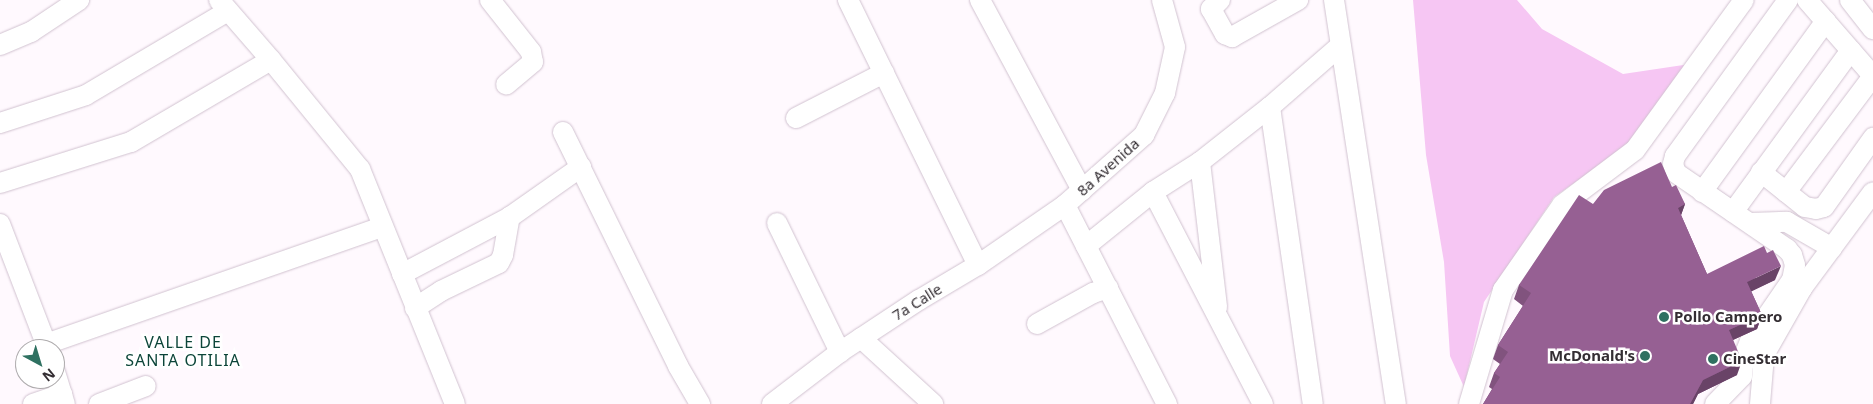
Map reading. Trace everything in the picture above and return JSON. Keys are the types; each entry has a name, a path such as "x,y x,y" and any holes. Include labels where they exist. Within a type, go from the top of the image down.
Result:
{"street":[{"path":"0,45 31,32 79,0"},
{"path":"490,0 531,52 533,62 506,85"},
{"path":"848,0 978,265"},
{"path":"980,0 1082,190"},
{"name":"8a Avenida","path":"1162,0 1175,47 1165,94 1144,135 1065,205 1167,404"},
{"path":"1220,0 1211,9 1225,34 1232,37 1298,0"},
{"path":"1334,0 1396,404"},
{"path":"1469,404 1503,290 1562,206 1635,150 1744,0"},
{"path":"1760,404 1764,355 1797,284 1792,255 1751,223 1676,173 1673,164 1674,156 1788,0"},
{"path":"1786,192 1873,76 1807,0"},
{"path":"1850,0 1873,29"},
{"path":"0,123 86,95 223,6 271,60 360,169 455,404"},
{"path":"1702,192 1826,21"},
{"path":"1086,246 1153,192 1200,162 1270,107 1340,46"},
{"path":"1733,212 1851,50"},
{"path":"0,183 131,142 271,60"},
{"path":"796,118 884,73"},
{"path":"1270,107 1313,404"},
{"path":"563,132 678,366 700,404"},
{"path":"1761,172 1805,207 1816,209 1824,207 1873,138"},
{"path":"1200,162 1205,275 1219,322 1263,404"},
{"path":"402,274 510,217 581,168"},
{"path":"1153,192 1205,275"},
{"path":"1715,404 1742,376 1744,356 1750,341 1797,284 1832,248 1873,192"},
{"name":"7a Calle","path":"772,404 840,352 919,300 978,265 1065,205"},
{"path":"416,308 441,291 498,262 503,255 510,217"},
{"path":"777,222 840,352"},
{"path":"1751,223 1787,222 1832,248"},
{"path":"0,224 44,339"},
{"path":"65,341 382,227"},
{"path":"1037,324 1093,293 1108,288"},
{"path":"861,338 932,404"},
{"path":"99,404 146,386"},
{"path":"33,404 63,399"}],"shaded area":[{"path":"1413,0 1517,0 1542,29 1623,74 1690,64 1626,147 1554,197 1484,302 1464,387 1450,356 1444,262 1426,155"}],"building":[{"path":"1661,162 1672,187 1676,185 1685,204 1678,208 1707,274 1764,246 1767,253 1773,250 1781,266 1747,282 1762,315 1729,330 1742,361 1703,380 1690,404 1483,404 1500,377 1494,373 1508,352 1498,345 1531,293 1519,285 1579,195 1593,204 1604,190"}],"place":[{"name":"Pollo Campero","path":"1664,317"},
{"name":"McDonald's","path":"1645,356"},
{"name":"CineStar","path":"1713,359"}],"district":[{"name":"VALLE DE SANTA OTILIA","path":"183,351"}]}
